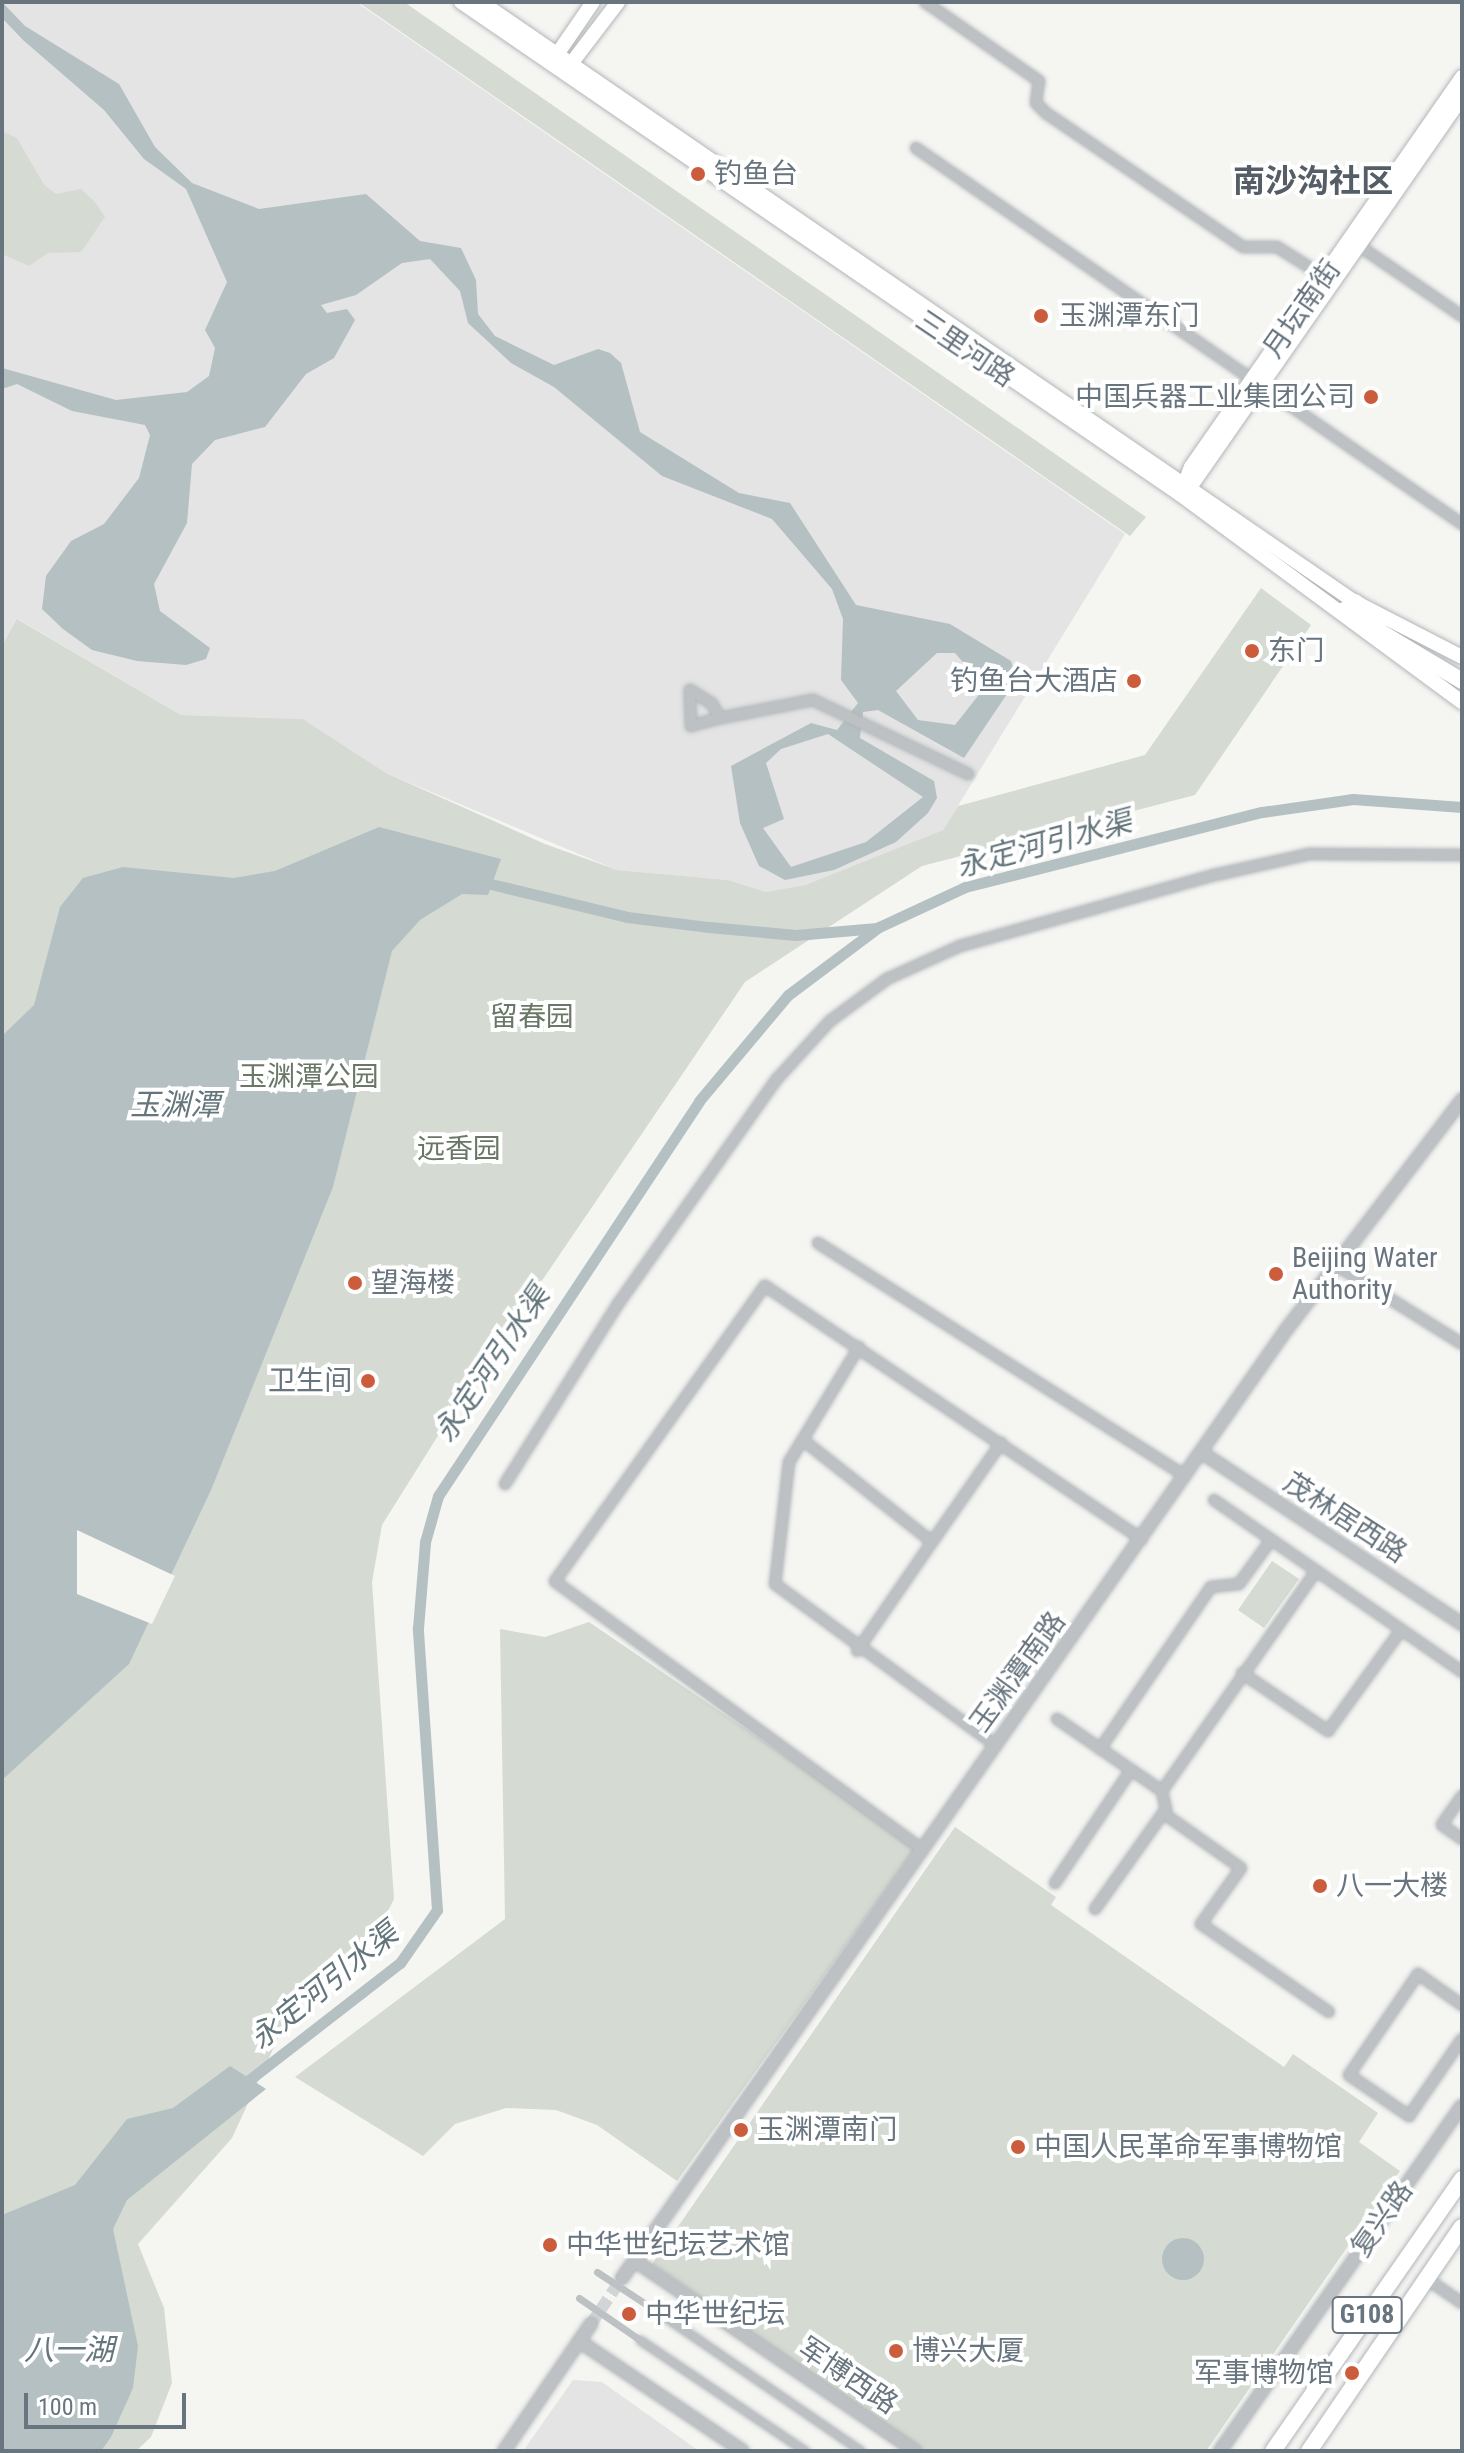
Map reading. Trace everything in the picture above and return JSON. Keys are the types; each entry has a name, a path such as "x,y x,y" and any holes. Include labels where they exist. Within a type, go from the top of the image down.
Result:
{"main road":[{"name":"三里河路","path":"461,2 569,68 1185,489 1349,606 1422,679 1462,702"},
{"name":"三里河路","path":"481,2 558,53 569,68"},
{"path":"558,53 593,2"},
{"path":"569,68 618,2"},
{"name":"月坛南街","path":"1185,489 1355,243 1462,77"},
{"name":"月坛南街","path":"1256,388 1325,277 1355,243 1462,97"},
{"name":"三里河路","path":"1349,606 1462,657"},
{"path":"1349,606 1462,681"},
{"name":"复兴路","path":"1273,2451 1462,2179"},
{"name":"G108","path":"1309,2451 1462,2227"}],"street":[{"path":"925,2 1039,81 1036,103 1046,113 1243,247 1277,247 1325,277"},
{"path":"916,148 1256,388 1462,524"},
{"path":"1355,243 1462,316"},
{"path":"720,718 813,700 968,774"},
{"path":"505,1484 618,1304 777,1079 830,1021 887,979 960,946 1229,872 1353,851 1462,855"},
{"name":"玉渊潭南路","path":"622,2278 1201,1452 1462,1100"},
{"path":"818,1243 1185,1476"},
{"path":"1339,1267 1462,1344"},
{"path":"922,1849 555,1581 765,1286 1142,1539"},
{"path":"859,1347 789,1462 775,1584 857,1651 995,1745"},
{"path":"803,1440 932,1542"},
{"path":"857,1651 1001,1443"},
{"name":"茂林居西路","path":"1201,1452 1462,1624"},
{"path":"1214,1500 1462,1672"},
{"path":"1100,1749 1211,1587 1239,1584 1271,1540"},
{"path":"1095,1909 1163,1813 1162,1791 1316,1571"},
{"path":"1242,1673 1328,1731 1401,1630"},
{"path":"1057,1719 1162,1791"},
{"path":"1055,1883 1131,1770"},
{"path":"1462,1796 1442,1825 1462,1839"},
{"path":"1163,1813 1241,1868 1201,1924 1329,2012"},
{"path":"1462,2005 1418,1974 1349,2075 1409,2116 1462,2039"},
{"name":"复兴路","path":"1220,2451 1462,2106"},
{"name":"军博西路","path":"634,2260 915,2451"},
{"path":"597,2272 861,2451"},
{"path":"1427,2279 1462,2303"},
{"path":"579,2298 805,2451"},
{"path":"504,2451 591,2324"},
{"path":"579,2341 743,2451"}],"shaded area":[{"path":"2,2 356,2 1125,534 943,830 805,885 766,892 728,880 617,870 386,773 303,719 181,715 18,619 2,646"},
{"path":"573,2380 602,2382 699,2451 523,2451"}],"green space":[{"path":"358,2 404,2 1146,517 1130,536"},
{"path":"2,131 17,138 44,185 56,194 81,189 105,217 81,252 48,253 29,266 2,254"},
{"name":"玉渊潭公园","path":"1261,588 1311,625 1195,795 922,866 745,982 454,1410 382,1525 372,1582 394,1899 371,1945 292,2008 232,2138 138,2244 164,2308 172,2383 151,2437 136,2451 2,2451 2,646 17,619 181,715 303,719 386,773 545,844 617,870 728,880 766,892 805,885 943,830 958,806 1145,755"},
{"path":"1272,1561 1299,1579 1264,1628 1238,1610"},
{"path":"589,1622 917,1846 677,2181 597,2125 556,2110 506,2108 455,2124 423,2156 295,2077 505,1919 500,1629 545,1637"},
{"name":"中国人民革命军事博物馆","path":"955,1827 1056,1897 1051,1905 1284,2067 1293,2054 1378,2113 1359,2142 1400,2171 1206,2451 921,2451 652,2264"}],"water":[{"path":"2,2 25,26 119,84 155,147 192,183 259,209 366,194 420,241 461,248 476,280 478,314 495,336 554,365 598,349 610,353 621,363 640,432 739,493 790,503 856,605 950,624 1011,661 1017,679 964,758 878,710 863,712 860,738 934,781 937,798 928,813 896,842 834,870 785,880 759,866 740,823 731,766 811,723 837,730 858,703 841,680 843,619 832,589 772,519 662,476 554,387 511,363 468,323 460,291 430,259 402,263 356,295 321,305 327,313 347,309 355,320 334,358 306,374 265,427 215,440 192,464 187,523 154,584 160,611 210,648 206,659 186,665 137,661 92,650 63,629 42,609 46,576 71,541 104,524 139,478 150,435 145,425 72,411 17,384 2,389 2,368 116,400 187,392 209,376 215,348 205,330 227,282 186,189 144,159 104,110 2,18","holes":["937,653 955,653 979,681 981,692 955,725 918,720 896,691","828,734 923,797 866,842 791,867 763,828 784,819 766,763 781,749"]},
{"name":"玉渊潭","path":"379,827 501,859 488,895 462,894 420,920 392,951 333,1187 211,1490 129,1664 2,1780 2,1036 34,1005 60,907 83,878 123,867 234,878 275,871"},
{"name":"八一湖","path":"230,2066 266,2089 127,2200 113,2229 138,2346 133,2388 111,2437 101,2451 2,2451 2,2215 75,2185 127,2119 173,2108"},
{"path":"1183,2238 1198,2244 1204,2259 1198,2274 1183,2280 1168,2274 1162,2259 1168,2244"}],"pier":[{"path":"77,1530 175,1576 152,1624 77,1594"}],"waterway":[{"name":"永定河引水渠","path":"240,2087 400,1963 437,1910 418,1628 425,1542 438,1496 699,1101 788,995 879,927 965,887 1262,812 1353,799 1462,807"},
{"path":"491,884 627,917 709,927 796,935 877,928"}],"tunnel":[{"path":"591,2324 622,2278"}],"place":[{"name":"钓鱼台","path":"698,174"},
{"name":"玉渊潭东门","path":"1041,316"},
{"name":"中国兵器工业集团公司","path":"1371,397"},
{"name":"东门","path":"1252,651"},
{"name":"钓鱼台大酒店","path":"1134,681"},
{"name":"Beijing Water Authority","path":"1276,1274"},
{"name":"望海楼","path":"355,1283"},
{"name":"卫生间","path":"368,1381"},
{"name":"八一大楼","path":"1320,1886"},
{"name":"玉渊潭南门","path":"741,2130"},
{"name":"中国人民革命军事博物馆","path":"1018,2147"},
{"name":"中华世纪坛艺术馆","path":"550,2245"},
{"name":"中华世纪坛","path":"629,2314"},
{"name":"博兴大厦","path":"896,2351"},
{"name":"军事博物馆","path":"1352,2373"}],"district":[{"name":"南沙沟社区","path":"1313,181"}],"park label":[{"name":"留春园","path":"532,1017"},
{"name":"远香园","path":"459,1149"}]}
